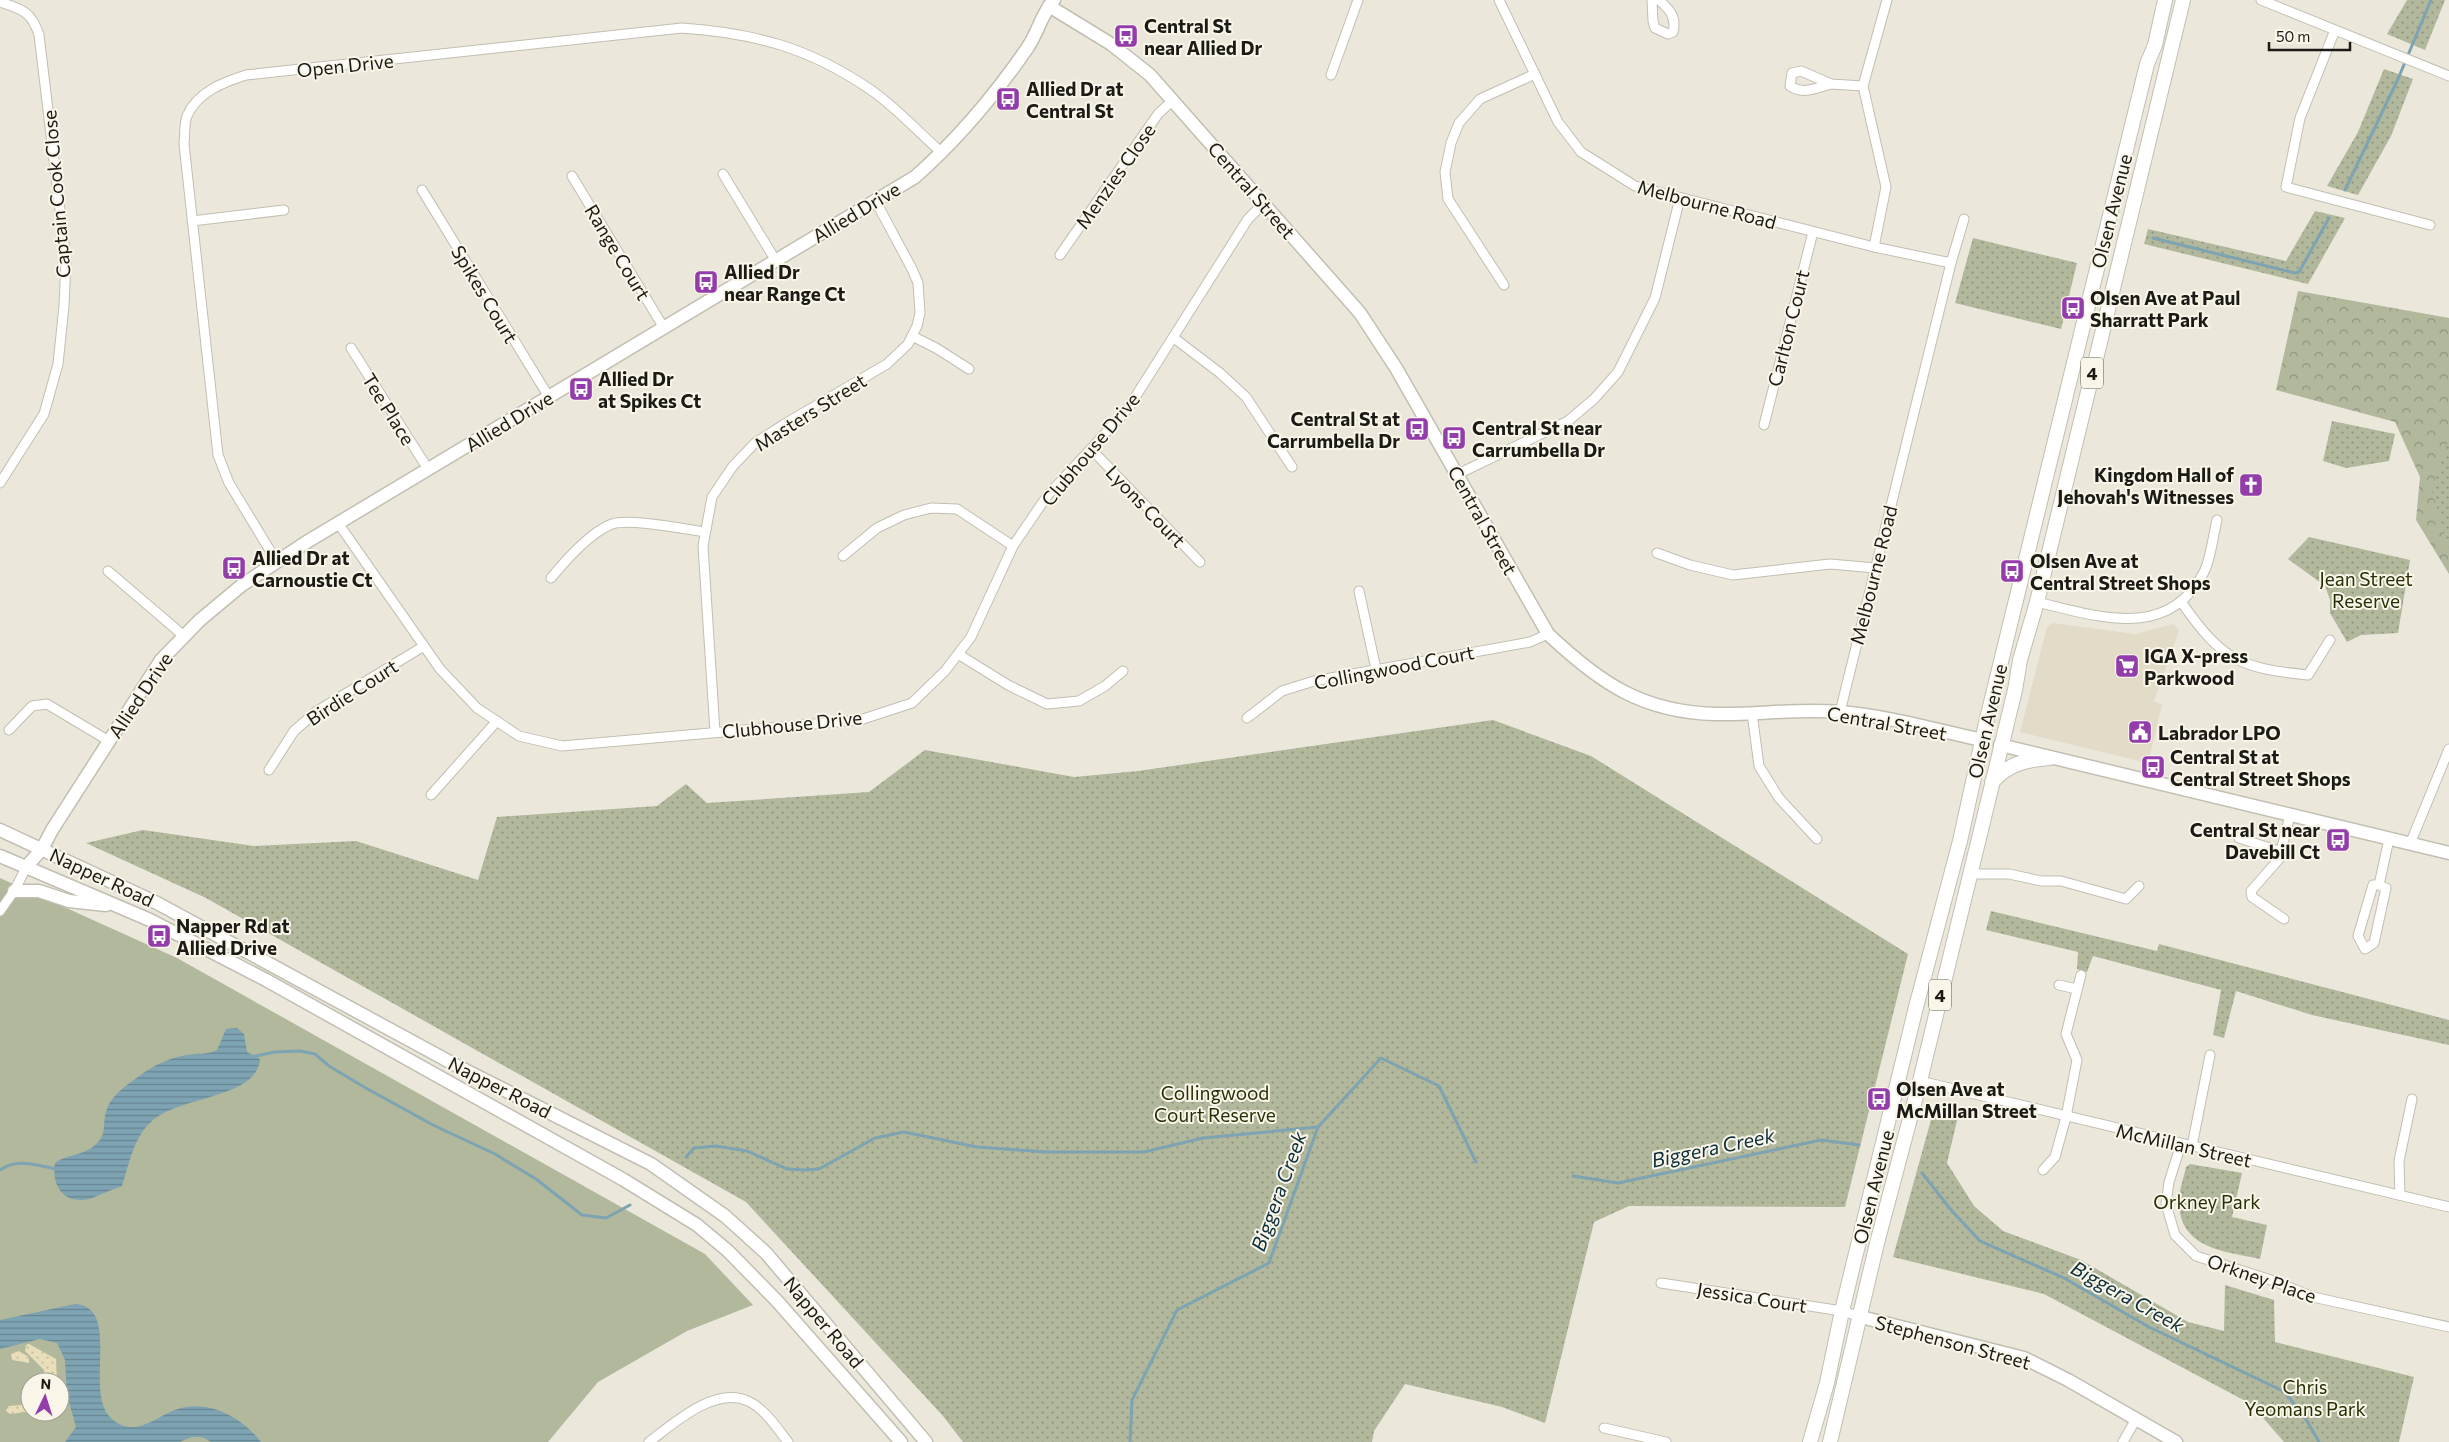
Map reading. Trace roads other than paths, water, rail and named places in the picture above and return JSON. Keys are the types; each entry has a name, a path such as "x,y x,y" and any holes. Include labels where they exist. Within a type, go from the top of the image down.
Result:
{"main road":[{"name":"Olsen Avenue","path":"1810,1442 1827,1382 1842,1311 1914,1017 1960,841 1982,740 2145,73 2165,0"},
{"name":"Olsen Avenue","path":"1830,1442 1877,1243 1920,1081 2000,745 2015,690 2020,660 2036,602 2183,0"},
{"path":"1982,740 2000,745"},
{"path":"1992,782 2004,769 2016,763 2024,760 2050,758"}],"street":[{"path":"1331,75 1358,0"},
{"name":"Melbourne Road","path":"1499,0 1558,122 1581,152 1635,186 1874,248 1950,263"},
{"path":"1652,0 1655,28 1668,34 1673,32 1674,19 1659,0"},
{"path":"1874,248 1886,187 1863,86 1887,0"},
{"path":"2261,0 2449,76"},
{"name":"Captain Cook Close","path":"0,2 27,13 35,22 39,35 66,260 58,364 44,414 0,483"},
{"name":"Central Street","path":"1052,3 1133,60 1173,100 1360,313 1396,368 1502,550 1524,594 1548,634 1597,677 1644,701 1690,712 1840,712 1982,740"},
{"name":"Allied Drive","path":"27,866 42,849 161,660 184,636 242,585 338,523 915,177 942,153 975,118 1030,44 1052,3"},
{"name":"Open Drive","path":"277,562 229,483 218,455 184,144 187,116 201,98 221,83 246,75 682,28 728,31 774,41 822,61 872,90 942,153"},
{"path":"2335,30 2300,118 2286,187 2430,225"},
{"path":"1504,285 1448,199 1445,172 1451,143 1459,123 1480,99 1535,74"},
{"path":"1831,84 1863,86"},
{"name":"Menzies Close","path":"1060,255 1158,114 1173,100"},
{"path":"723,174 776,261"},
{"name":"Range Court","path":"572,176 664,328"},
{"name":"Spikes Court","path":"422,190 548,397"},
{"path":"1458,474 1568,421 1594,399 1618,372 1654,298 1680,198"},
{"path":"875,200 918,283 920,313 914,336 969,369"},
{"name":"Clubhouse Drive","path":"338,523 440,669 477,708 519,736 562,746 860,720 912,703 945,671 971,638 1013,546 1047,496 1092,450 1127,410 1248,219 1264,203"},
{"path":"192,221 284,210"},
{"name":"Melbourne Road","path":"1840,712 1950,263 1964,219"},
{"name":"Carlton Court","path":"1764,425 1813,232"},
{"name":"Masters Street","path":"715,732 703,554 712,497 733,466 755,443 887,364 914,336"},
{"path":"1174,338 1220,373 1246,397 1292,467"},
{"name":"Tee Place","path":"351,348 428,469"},
{"name":"Lyons Court","path":"1092,450 1200,562"},
{"path":"843,556 877,528 904,515 931,508 957,509 1013,546"},
{"path":"2036,602 2111,619 2146,618 2182,603 2204,572 2217,520"},
{"path":"551,578 562,564 590,538 612,524 634,523 705,532"},
{"path":"1657,553 1733,575 1773,572 1821,564 1875,568"},
{"path":"108,571 184,636"},
{"path":"1359,591 1376,669"},
{"path":"2182,603 2199,627 2223,651 2243,664 2271,672 2308,675 2330,640"},
{"name":"Collingwood Court","path":"1247,718 1282,691 1314,681 1530,642 1548,634"},
{"name":"Birdie Court","path":"269,770 294,731 317,711 424,646"},
{"path":"958,654 1008,685 1048,704 1079,701 1105,686 1123,671"},
{"path":"9,730 32,706 47,704 109,741"},
{"path":"1752,713 1759,766 1779,798 1817,839"},
{"path":"431,795 497,721"},
{"path":"2000,745 2449,853"},
{"path":"2410,844 2449,749"},
{"path":"2284,919 2252,896 2251,891 2272,870 2282,852 2290,815"},
{"name":"Napper Road","path":"0,830 157,903 398,1035 651,1164 725,1216 766,1253 926,1442"},
{"path":"2239,838 2282,852"},
{"path":"2379,885 2390,839"},
{"name":"Napper Road","path":"0,856 121,907 266,980 624,1180 697,1225 728,1251 777,1301 900,1442"},
{"path":"0,911 14,891 27,866"},
{"path":"1970,874 2009,874 2041,880 2061,881 2126,899 2139,886"},
{"path":"2373,885 2379,885 2386,888 2374,944 2365,949 2358,936 2373,885"},
{"path":"14,891 39,891 68,900 121,907"},
{"path":"2043,1170 2054,1157 2066,1117 2077,1060 2066,1034 2081,975"},
{"path":"2059,985 2077,990"},
{"path":"2192,1146 2210,1056"},
{"name":"McMillan Street","path":"1920,1081 2449,1207"},
{"path":"2400,1195 2399,1161 2412,1099"},
{"name":"Orkney Place","path":"2181,1144 2169,1182 2166,1204 2175,1235 2196,1256 2274,1280 2313,1297 2449,1327"},
{"name":"Jessica Court","path":"1661,1283 1842,1311 1861,1317"},
{"name":"Stephenson Street","path":"1861,1317 2024,1358 2068,1380 2176,1442"},
{"path":"649,1442 690,1411 723,1398 747,1401 768,1418 788,1442"},
{"path":"2123,1442 2136,1419"},
{"path":"1604,1428 1666,1442"}],"water":[{"path":"237,1028 244,1034 247,1052 260,1059 256,1072 246,1082 215,1096 179,1106 152,1121 136,1143 122,1186 96,1197 83,1200 75,1200 63,1194 56,1184 55,1163 89,1149 99,1141 103,1134 107,1109 117,1094 147,1071 163,1062 181,1056 217,1050 226,1029"},
{"path":"75,1304 89,1309 97,1320 100,1335 100,1391 104,1407 112,1419 121,1425 138,1426 147,1424 181,1408 192,1406 204,1407 226,1413 236,1419 246,1426 261,1442 211,1442 207,1439 196,1437 180,1442 65,1442 76,1427 70,1406 70,1372 66,1372 65,1360 57,1343 40,1339 0,1349 0,1320"}],"waterway":[{"path":"2345,190 2398,79 2431,0"},
{"path":"2153,238 2295,273 2299,272 2329,218"},
{"path":"251,1057 275,1052 300,1051 315,1054 329,1066 364,1087 433,1125 495,1154 536,1179 582,1215 606,1218 630,1205"},
{"name":"Biggera Creek","path":"1130,1442 1132,1400 1177,1310 1269,1263 1318,1127 1381,1058 1439,1086 1476,1162"},
{"path":"686,1157 694,1148 716,1146 747,1151 787,1169 804,1170 819,1169 875,1138 904,1132 977,1147 1046,1152 1144,1152 1203,1138 1318,1127"},
{"name":"Biggera Creek","path":"1573,1176 1618,1183 1821,1140 1859,1145"},
{"path":"0,1170 20,1163 57,1169"},
{"name":"Biggera Creek","path":"1922,1173 1952,1211 1980,1241 2064,1278 2149,1327 2285,1392 2307,1421 2319,1442"}],"place":[{"name":"Central St near Allied Dr","path":"1126,36"},
{"name":"Allied Dr at Central St","path":"1008,99"},
{"name":"Allied Dr near Range Ct","path":"706,282"},
{"name":"Olsen Ave at Paul Sharratt Park","path":"2073,308"},
{"name":"Allied Dr at Spikes Ct","path":"581,389"},
{"name":"Central St at Carrumbella Dr","path":"1417,429"},
{"name":"Central St near Carrumbella Dr","path":"1454,438"},
{"name":"Kingdom Hall of Jehovah's Witnesses","path":"2251,485"},
{"name":"Allied Dr at Carnoustie Ct","path":"234,568"},
{"name":"Olsen Ave at Central Street Shops","path":"2012,571"},
{"name":"IGA X-press Parkwood","path":"2127,666"},
{"name":"Labrador LPO","path":"2140,732"},
{"name":"Central St at Central Street Shops","path":"2153,767"},
{"name":"Central St near Davebill Ct","path":"2338,840"},
{"name":"Napper Rd at Allied Drive","path":"159,936"},
{"name":"Olsen Ave at McMillan Street","path":"1879,1099"}],"park label":[{"name":"Jean Street Reserve","path":"2366,589"},
{"name":"Collingwood Court Reserve","path":"1215,1103"},
{"name":"Orkney Park","path":"2207,1201"},
{"name":"Chris Yeomans Park","path":"2305,1397"}]}
